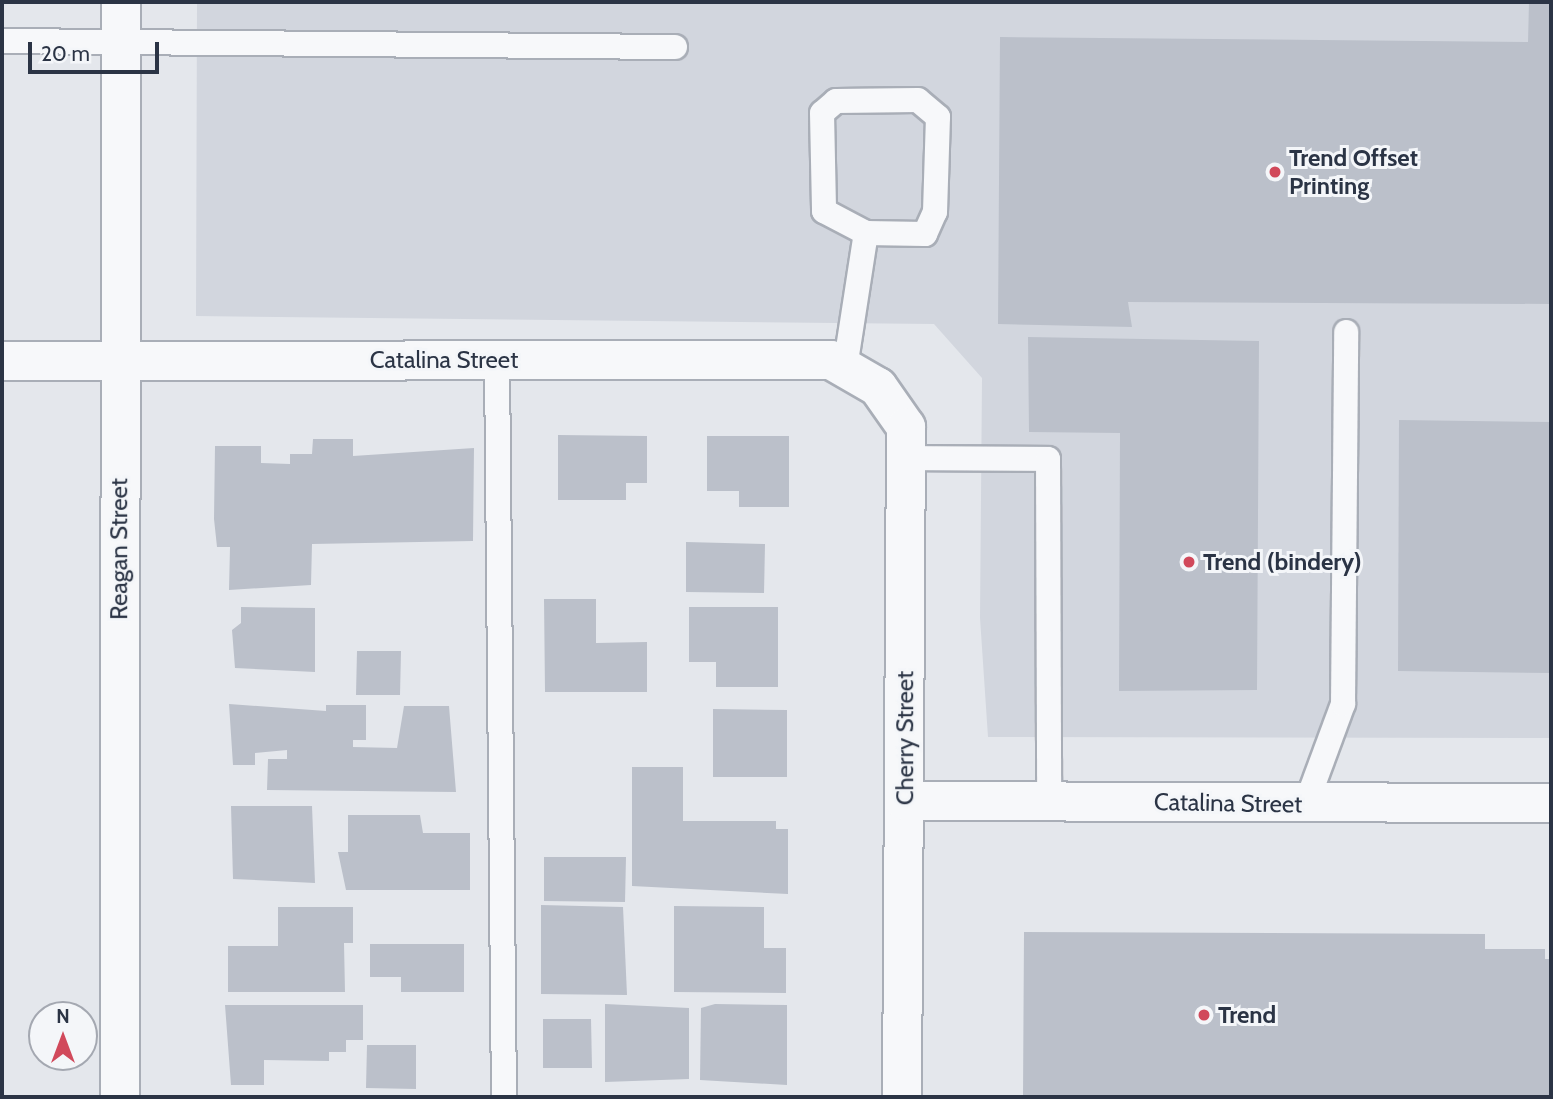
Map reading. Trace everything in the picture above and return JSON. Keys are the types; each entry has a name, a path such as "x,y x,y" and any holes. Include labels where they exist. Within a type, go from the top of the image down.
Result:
{"street":[{"name":"Reagan Street","path":"120,1097 121,2"},
{"name":"Catalina Street","path":"2,362 831,360 878,387"},
{"name":"Cherry Street","path":"878,387 906,427 902,1097"},
{"name":"Catalina Street","path":"905,801 1551,803"}],"lane":[{"path":"2,41 675,47"},
{"path":"918,100 939,117 935,212 925,234 866,233 824,211 822,113 836,101 918,100"},
{"path":"845,368 866,233"},
{"path":"1306,804 1343,704 1346,331"},
{"path":"497,360 504,1097"},
{"path":"906,458 1048,459 1049,801"}],"shaded area":[{"path":"197,2 1551,2 1551,738 988,737 980,618 982,378 934,324 196,316"}],"building":[{"name":"Trend Offset Printing","path":"1529,2 1551,2 1551,304 1128,302 1132,327 998,324 1000,37 1528,42"},
{"name":"Trend (bindery)","path":"1028,337 1259,341 1257,690 1119,691 1120,433 1029,432"},
{"path":"1399,420 1551,422 1551,673 1398,671"},
{"path":"558,435 647,436 647,483 626,483 626,500 558,500"},
{"path":"707,436 789,436 789,507 739,507 739,491 707,491"},
{"path":"313,439 353,439 353,456 474,448 473,541 312,544 311,585 229,590 230,547 217,547 214,519 215,446 261,446 261,463 290,464 290,454 312,454"},
{"path":"686,542 765,544 764,593 686,592"},
{"path":"544,599 596,599 596,643 647,642 647,692 545,692"},
{"path":"241,607 315,608 315,672 235,668 232,630 241,623"},
{"path":"689,607 778,607 778,687 716,687 716,662 689,662"},
{"path":"357,651 401,651 400,695 356,695"},
{"path":"229,704 326,711 326,705 366,705 366,740 353,740 353,747 397,748 404,706 449,706 456,792 267,790 268,759 287,759 287,750 255,753 255,765 233,765"},
{"path":"713,709 787,710 787,777 713,777"},
{"path":"632,767 683,767 683,821 776,821 776,829 788,829 788,894 632,886"},
{"path":"231,806 312,806 315,883 233,879"},
{"path":"348,815 420,815 423,833 470,833 470,890 346,890 338,852 348,852"},
{"path":"544,857 626,857 625,902 544,901"},
{"path":"541,905 623,907 627,995 541,994"},
{"path":"674,906 764,907 764,948 786,948 786,993 674,992"},
{"path":"278,907 353,907 353,943 344,943 345,992 228,992 228,946 278,946"},
{"name":"Trend","path":"1024,932 1485,934 1485,949 1545,949 1545,959 1551,959 1551,1097 1023,1097"},
{"path":"370,944 464,944 464,992 401,992 401,977 370,977"},
{"path":"605,1004 689,1008 689,1079 605,1082"},
{"path":"715,1004 787,1005 787,1085 700,1080 701,1008"},
{"path":"225,1005 363,1005 363,1040 346,1040 346,1052 329,1052 329,1061 264,1060 264,1085 231,1085"},
{"path":"543,1019 591,1019 592,1068 543,1068"},
{"path":"367,1045 416,1045 416,1089 366,1088"}],"place":[{"name":"Trend Offset Printing","path":"1275,172"},
{"name":"Trend (bindery)","path":"1189,562"},
{"name":"Trend","path":"1204,1015"}]}
